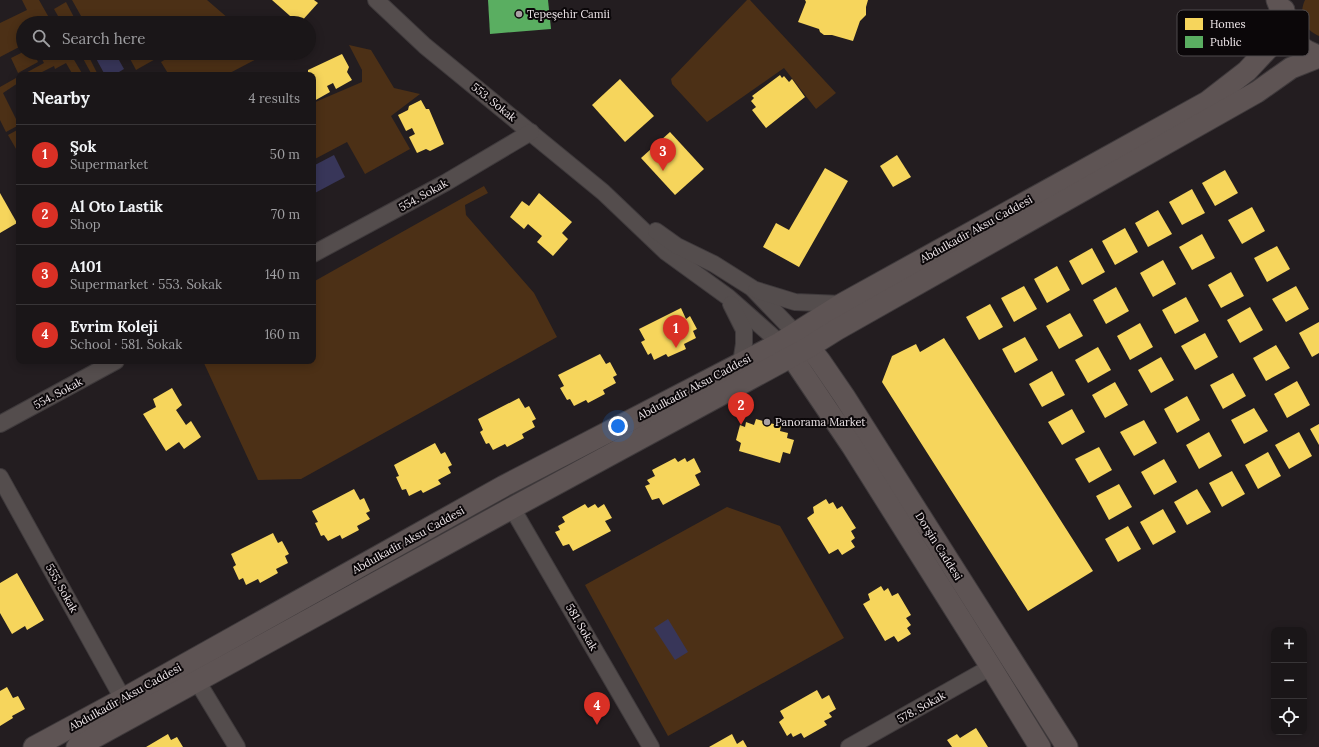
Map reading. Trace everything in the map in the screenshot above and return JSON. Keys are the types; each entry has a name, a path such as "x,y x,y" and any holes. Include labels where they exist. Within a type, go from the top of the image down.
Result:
{"main road":[{"path":"1309,53 1319,56"},
{"name":"Abdulkadir Aksu Caddesi","path":"77,747 512,508 794,345 842,304 1207,102 1247,71 1261,56"},
{"name":"Abdulkadir Aksu Caddesi","path":"34,747 123,699 504,486 741,363 836,330 1256,92 1291,68 1319,56"},
{"name":"Dorşin Caddesi","path":"794,345 852,446 992,667 1040,747"},
{"name":"Dorşin Caddesi","path":"794,345 820,361 844,396 1067,747"}],"street":[{"name":"553. Sokak","path":"376,0 425,46 604,192 613,202"},
{"name":"554. Sokak","path":"316,252 445,183 531,132"},
{"path":"613,202 677,246 714,264 752,288 789,301 803,303 842,304"},
{"path":"613,202 666,252 794,345"},
{"path":"752,288 794,345"},
{"path":"728,297 744,330 744,344 741,363"},
{"name":"554. Sokak","path":"0,424 110,364"},
{"name":"555. Sokak","path":"0,477 123,699"},
{"name":"581. Sokak","path":"512,508 651,747"},
{"name":"578. Sokak","path":"849,747 992,667"},
{"path":"197,681 237,747"}],"shaded area":[{"path":"22,0 39,0 48,16 16,16 16,49 0,57 0,23 27,10"},
{"path":"72,0 207,0 226,16 81,16"},
{"path":"747,0 750,0 836,93 816,109 784,68 707,122 672,84 671,79"},
{"path":"1305,0 1319,0 1319,36 1309,29 1309,10 1302,10"},
{"path":"66,2 73,16 58,16 54,9"},
{"path":"349,45 371,50 394,88 420,94 391,116 410,149 365,174 347,142 316,158 316,102 362,82 362,70"},
{"path":"16,56 16,60 37,60 38,62 18,72 11,58"},
{"path":"42,60 74,60 81,72 71,72 66,63 55,69 54,66 42,72 28,72 44,63"},
{"path":"84,60 90,60 96,72 90,72"},
{"path":"97,60 119,60 124,69 119,72 103,72"},
{"path":"131,60 154,60 136,70"},
{"path":"164,60 255,60 232,72 167,72 161,62"},
{"path":"16,78 16,84 3,93 16,119 16,127 6,132 0,120 0,87"},
{"path":"16,131 16,149 8,135"},
{"path":"334,155 345,177 316,192 316,164"},
{"path":"484,186 488,193 465,205 466,215 534,293 557,337 301,479 258,480 204,364 316,364 316,280"},
{"path":"727,507 780,526 844,638 668,736 585,585"},
{"path":"668,619 688,652 675,660 654,628"}],"building: Homes":[{"path":"272,0 314,0 318,3 306,16 290,16"},
{"path":"805,0 868,0 866,15 860,21 853,41 832,35 824,35 819,29 798,22 806,2"},
{"path":"342,54 349,67 347,72 352,80 336,89 333,83 327,86 330,92 316,100 316,72 308,72 308,70"},
{"path":"780,75 782,78 784,76 789,82 792,79 805,97 766,128 752,110 756,107 751,101 754,98 752,96"},
{"path":"620,79 654,116 625,142 592,105"},
{"path":"421,100 426,109 429,109 444,144 430,151 426,149 417,153 409,137 415,134 412,128 406,131 398,115 408,110 409,106"},
{"path":"670,132 704,169 675,195 641,158"},
{"path":"897,155 911,177 893,187 880,166"},
{"path":"825,168 848,181 799,267 763,247 776,223 789,230"},
{"path":"1225,170 1238,193 1215,206 1202,183"},
{"path":"1192,189 1205,213 1182,225 1169,202"},
{"path":"0,193 16,224 0,233"},
{"path":"539,193 572,222 562,233 568,239 553,256 537,242 542,236 528,224 524,229 510,217 522,201 529,206"},
{"path":"1252,207 1265,231 1242,244 1228,220"},
{"path":"1158,210 1172,234 1148,247 1135,223"},
{"path":"1125,228 1138,252 1115,265 1102,241"},
{"path":"1202,234 1215,258 1192,270 1179,247"},
{"path":"1277,246 1290,269 1267,282 1254,258"},
{"path":"1092,248 1105,272 1082,285 1069,261"},
{"path":"1163,260 1176,284 1153,297 1140,273"},
{"path":"1057,266 1070,290 1047,303 1034,279"},
{"path":"1231,272 1244,296 1221,308 1208,285"},
{"path":"1024,286 1037,309 1014,322 1001,298"},
{"path":"1296,286 1309,309 1286,322 1272,299"},
{"path":"1116,287 1129,311 1106,324 1093,300"},
{"path":"1186,297 1199,321 1175,334 1162,310"},
{"path":"990,304 1003,327 979,340 966,317"},
{"path":"1250,307 1263,330 1240,343 1227,320"},
{"path":"681,308 686,319 690,316 697,329 693,331 696,338 684,344 686,349 668,357 666,354 654,360 651,353 648,355 641,342 645,340 639,329"},
{"path":"1070,313 1083,336 1059,349 1046,326"},
{"path":"1319,322 1319,353 1312,357 1299,333"},
{"path":"1140,323 1153,347 1130,360 1117,336"},
{"path":"1205,333 1218,357 1195,370 1181,346"},
{"path":"1025,337 1038,360 1015,373 1002,349"},
{"path":"944,338 1093,571 1028,611 882,382 892,356 916,344 920,352"},
{"path":"1276,345 1290,368 1266,381 1253,358"},
{"path":"1098,347 1111,370 1088,383 1075,360"},
{"path":"600,354 606,364 610,362 617,375 613,377 616,383 603,390 605,394 588,403 586,400 574,406 570,399 567,400 560,388 564,386 558,375"},
{"path":"1161,357 1174,380 1151,393 1138,370"},
{"path":"1052,371 1065,395 1042,407 1029,384"},
{"path":"1233,373 1246,396 1223,409 1210,385"},
{"path":"1297,381 1310,405 1287,418 1274,394"},
{"path":"1115,382 1128,405 1105,418 1092,395"},
{"path":"172,388 182,405 176,410 186,425 191,421 201,437 184,449 179,442 166,451 143,414 156,407 153,399"},
{"path":"1187,396 1200,420 1177,433 1164,409"},
{"path":"519,398 525,408 529,406 536,419 532,421 535,427 522,434 524,438 507,447 505,444 493,450 489,443 486,444 480,432 483,430 478,419"},
{"path":"1254,408 1268,431 1244,444 1231,420"},
{"path":"1072,409 1085,432 1062,445 1048,422"},
{"path":"756,419 781,426 780,431 788,433 787,438 794,440 790,454 783,452 780,463 739,451 741,443 736,440 740,425 745,427 746,422 754,425"},
{"path":"1144,420 1157,443 1134,456 1120,432"},
{"path":"1319,424 1319,445 1310,429"},
{"path":"1209,432 1222,456 1199,469 1186,445"},
{"path":"1299,432 1312,456 1289,469 1275,445"},
{"path":"435,443 441,454 445,452 452,465 448,467 451,473 438,480 441,484 423,493 421,490 409,496 406,489 402,490 396,477 399,476 394,465"},
{"path":"1099,447 1112,470 1089,483 1075,459"},
{"path":"1268,452 1281,476 1258,489 1245,465"},
{"path":"675,458 678,462 685,458 687,462 694,458 701,472 695,475 700,485 663,505 659,498 652,500 645,486 650,484 647,480 655,476 652,470"},
{"path":"1164,459 1177,482 1154,495 1141,472"},
{"path":"1232,471 1245,494 1222,507 1209,483"},
{"path":"1119,484 1132,507 1109,520 1096,496"},
{"path":"354,489 360,500 364,498 370,511 366,513 370,519 357,526 359,530 342,539 340,535 328,541 324,535 321,536 315,523 318,522 312,511"},
{"path":"1197,489 1211,512 1187,525 1174,502"},
{"path":"826,499 829,504 833,502 837,509 842,506 856,528 851,531 855,538 851,541 855,547 842,555 838,549 829,554 807,518 814,513 813,507"},
{"path":"585,504 588,508 595,504 598,508 604,504 612,518 605,521 611,531 573,551 569,544 563,546 555,532 560,530 558,526 565,522 562,517"},
{"path":"1163,509 1176,532 1153,545 1140,522"},
{"path":"1128,526 1141,549 1118,562 1105,539"},
{"path":"273,533 278,543 282,541 289,554 285,556 288,563 276,569 278,573 260,583 258,579 246,585 243,578 239,580 233,567 236,565 231,554"},
{"path":"17,573 44,620 27,630 25,626 12,634 0,613 0,583"},
{"path":"881,586 884,591 888,588 892,596 898,593 911,615 906,618 911,625 907,628 911,634 898,642 894,636 885,641 863,604 870,600 868,594"},
{"path":"7,687 13,698 18,696 25,709 12,716 13,718 0,726 0,691"},
{"path":"817,690 822,699 829,695 836,709 829,713 832,717 824,721 827,725 804,738 801,733 793,737 791,733 787,736 779,722 784,718 780,711"},
{"path":"976,728 988,747 952,747 947,740 957,734 960,738"},
{"path":"168,734 171,740 177,737 183,747 146,747"},
{"path":"732,734 737,744 743,740 747,747 709,747"}],"building: Public":[{"name":"Tepeşehir Camii","path":"488,0 548,0 551,29 490,34"}],"place":[{"name":"Tepeşehir Camii","path":"519,14"},
{"name":"A101","path":"663,171"},
{"name":"Şok","path":"676,348"},
{"name":"Panorama Market","path":"767,422"},
{"name":"Al Oto Lastik","path":"741,425"},
{"name":"Evrim Koleji","path":"597,725"}]}
